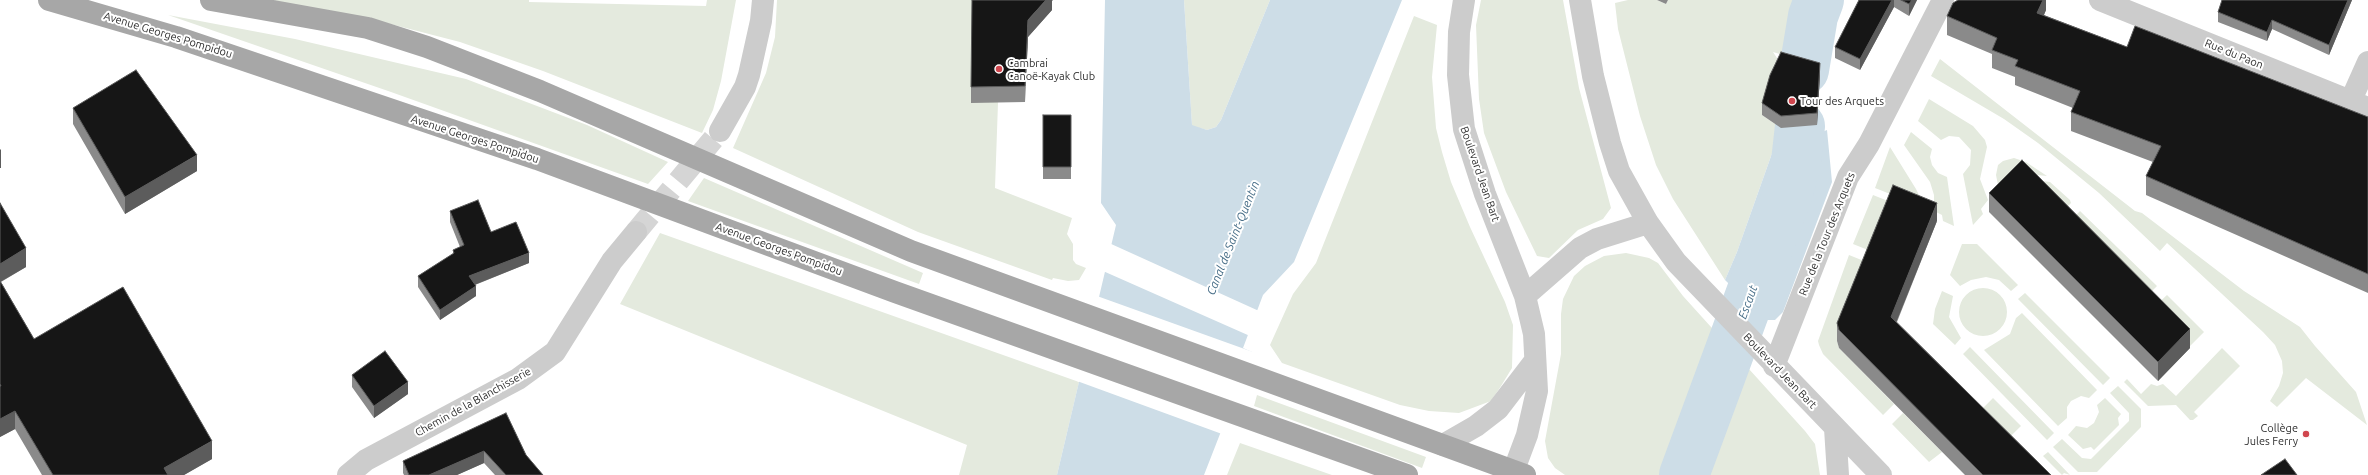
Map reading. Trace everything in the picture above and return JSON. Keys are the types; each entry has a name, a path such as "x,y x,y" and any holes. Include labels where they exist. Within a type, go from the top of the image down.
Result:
{"main road":[{"name":"Avenue Georges Pompidou","path":"49,0 176,36 537,159 895,292 1407,475"},
{"path":"210,0 368,28 427,46 547,94 911,252 1392,428 1443,445 1517,474"}],"street":[{"path":"720,131 745,87 755,57 763,0"},
{"name":"Boulevard Jean Bart","path":"1464,0 1458,58 1461,112 1464,129 1485,194 1525,296 1534,334 1534,362 1538,391 1517,474"},
{"name":"Boulevard Jean Bart","path":"1580,0 1592,76 1610,143 1620,171 1648,223 1676,262 1881,475"},
{"name":"Rue de la Tour des Arquets","path":"1770,361 1848,177 1869,144 1943,0"},
{"name":"Rue du Paon","path":"2100,0 2127,5 2359,104"},
{"path":"2359,104 2368,62"},
{"path":"1525,296 1580,248 1597,239 1648,223"},
{"name":"Chemin de la Blanchisserie","path":"348,475 366,460 502,388 547,358 561,343 612,261 636,232"},
{"path":"1443,445 1476,426 1498,409 1534,362"},
{"path":"1836,428 1838,475"}],"shaded area":[{"path":"270,0 529,0 529,2 706,6 707,0 736,0 721,81 713,110 702,133 543,71 460,42 371,19"},
{"path":"777,0 973,0 998,103 995,188 1072,218 1067,234 1073,244 1073,260 1076,264 1086,268 1079,280 1068,281 1053,278 1052,280 918,232 733,148 766,73 775,37"},
{"path":"1184,0 1270,0 1221,120 1216,127 1207,130 1192,126"},
{"path":"1481,0 1563,0 1579,88 1611,208 1603,219 1578,230 1549,258 1537,256 1506,192 1484,133 1479,99 1476,25"},
{"path":"1628,0 1657,0 1666,4 1668,0 1805,0 1783,55 1773,52 1781,64 1762,115 1781,128 1737,252 1725,280 1673,199 1656,165 1640,116 1618,29 1615,3"},
{"path":"168,15 295,39 466,79 587,125 668,162 648,184 391,92"},
{"path":"1414,16 1437,25 1432,77 1436,128 1442,152 1451,182 1505,302 1513,325 1512,368 1501,386 1491,401 1459,413 1429,411 1400,405 1282,363 1270,345 1293,294 1316,263"},
{"path":"1940,59 2135,211 2142,213 2244,291 2300,327 2356,392 2367,425 2306,378 2277,407 2270,401 2279,386 2283,373 2282,361 2275,345 2263,332 2167,243 2160,251 2099,193 2038,143 2004,119 1931,76"},
{"path":"1929,99 1973,126 1985,140 1987,147 1980,179 1988,200 1981,209 1983,214 1973,225 1963,174 1970,165 1971,150 1959,137 1949,136 1941,140 1918,121"},
{"path":"1911,132 1932,149 1930,157 1932,165 1938,173 1947,177 1954,226 1943,221 1942,215 1934,211 1934,195 1930,182 1904,145"},
{"path":"1890,147 1919,195 1918,205 1875,188"},
{"path":"2014,158 2026,162 2047,176 2027,174 1998,185 1996,175 1998,165 2003,161"},
{"path":"704,178 923,273 919,284 688,201"},
{"path":"2042,181 2050,182 2070,200 2071,203 2058,216"},
{"path":"1873,195 1893,203 1873,252 1853,244"},
{"path":"2080,211 2157,286 2143,300 2067,224"},
{"path":"660,233 1079,382 1057,475 959,475 967,445 620,304"},
{"path":"1962,244 1977,244 2018,285 2011,291 1999,280 1986,277 1971,280 1960,286 1950,275"},
{"path":"1626,253 1649,258 1658,263 1683,296 1805,431 1815,444 1820,475 1565,475 1555,468 1548,458 1545,441 1561,354 1561,314 1563,299 1574,276 1585,266 1604,256"},
{"path":"1849,255 1869,263 1837,341 1839,348 1894,404 1883,415 1823,354 1818,341"},
{"path":"1983,288 1992,290 2000,295 2005,303 2007,312 2005,321 2000,329 1992,334 1983,336 1974,334 1966,329 1961,321 1959,312 1961,303 1966,295 1974,290"},
{"path":"1942,291 1953,296 1949,317 1961,338 1955,345 1933,324 1935,309"},
{"path":"2025,293 2110,378 2103,385 2018,299"},
{"path":"2167,295 2204,332 2189,347 2152,309"},
{"path":"2022,313 2097,390 2089,398 2081,396 2071,401 2067,407 2067,418 2058,426 1984,350 2010,334 2016,318"},
{"path":"1970,347 2054,433 2047,440 1963,354"},
{"path":"2222,348 2240,366 2194,412 2198,416 2193,420 2190,420 2176,405 2148,406 2124,382 2127,379 2141,394 2151,384 2157,386 2163,384 2176,396"},
{"path":"2118,386 2141,409 2141,427 2097,472 2078,472 2053,447 2062,439 2082,458 2091,459 2129,421 2129,413 2110,393"},
{"path":"1257,395 1426,457 1422,468 1254,406"},
{"path":"1993,398 2021,426 1972,474 1981,410"},
{"path":"2105,398 2121,414 2118,418 2119,425 2094,450 2091,447 2083,449 2068,435 2076,426 2087,428 2094,423 2099,412 2097,405"},
{"path":"1903,413 1942,452 1929,462 1892,424"},
{"path":"1240,443 1332,475 1227,475"},
{"path":"2048,452 2070,475 2064,473 2062,475 2043,456"}],"water":[{"name":"Canal de Saint-Quentin","path":"1105,0 1184,0 1192,125 1207,130 1216,127 1221,120 1270,0 1402,0 1294,262 1263,295 1243,348 1252,352 1204,475 1057,475 1116,225 1101,203"},
{"path":"1810,126 1817,134 1827,130 1832,182 1783,312 1775,320 1766,320 1725,280 1737,252 1781,128"},
{"path":"1716,333 1743,363 1718,439 1681,427"},
{"path":"1674,449 1711,461 1707,475 1666,475"}],"pier":[{"path":"1109,243 1259,311 1250,336 1103,271"},
{"path":"1097,296 1253,352 1222,434 1077,381"},
{"path":"1679,426 1720,439 1717,441 1681,429"},
{"path":"1675,447 1712,459 1713,461 1672,448"}],"building":[{"name":"Cambrai Canoë-Kayak Club","path":"972,0 1046,0 1028,20 1025,86 971,87"},
{"path":"1859,0 1892,0 1860,59 1835,47"},
{"path":"1901,0 1912,0 1909,4"},
{"path":"1958,0 2043,0 2037,13 2127,47 2135,26 2368,117 2368,274 2146,176 2161,146 2071,112 2080,91 2015,66 2018,60 1992,50 1997,38 1947,16 1953,3"},
{"path":"2222,0 2348,0 2329,45 2272,20 2267,32 2218,12"},
{"name":"Tour des Arquets","path":"1781,52 1820,63 1817,113 1781,116 1762,103 1770,75"},
{"path":"136,70 197,155 125,197 73,108"},
{"path":"1043,115 1071,115 1071,167 1043,167"},
{"path":"2022,160 2190,329 2158,362 1989,193"},
{"path":"1893,185 1937,203 1891,317 2051,475 1983,475 1839,330 1837,323"},
{"path":"478,200 491,232 516,222 529,253 469,276 476,286 440,310 418,276 454,253 453,250 464,245 450,211"},
{"path":"0,203 26,248 0,264"},
{"path":"0,281 34,339 123,287 212,441 164,468 168,475 53,475 15,411 0,419"},
{"path":"385,351 408,382 374,406 352,375"},
{"path":"506,413 526,455 543,475 506,475 484,451 429,475 409,475 403,461"},
{"path":"2285,459 2297,475 2261,475"}],"waterway":[{"name":"Escaut","path":"1804,70 1813,16 1819,0"},
{"name":"Escaut","path":"1684,475 1788,193 1796,162 1800,126"}],"tunnel":[{"path":"636,232 720,131"}],"place":[{"name":"Cambrai Canoë-Kayak Club","path":"999,69"},
{"name":"Tour des Arquets","path":"1792,101"},
{"name":"Collège Jules Ferry","path":"2306,434"}]}
